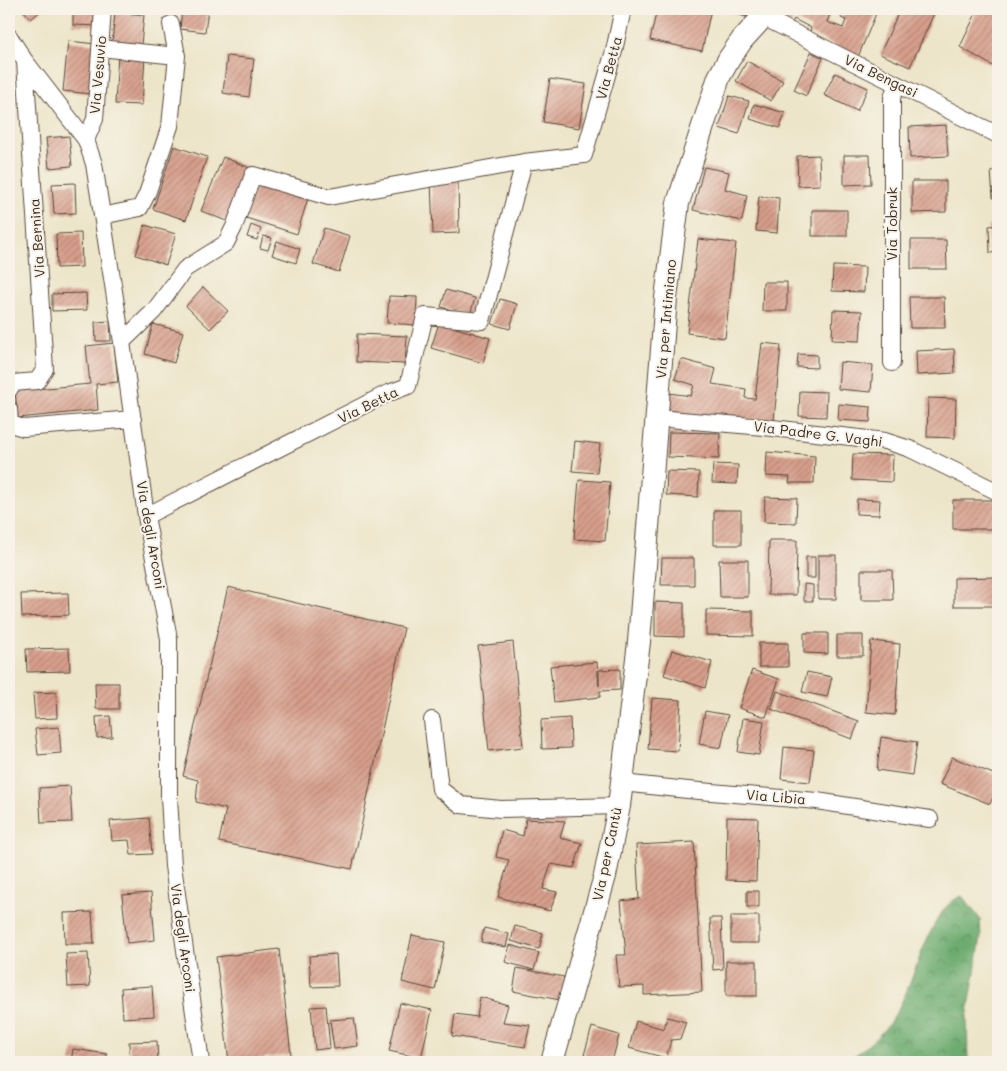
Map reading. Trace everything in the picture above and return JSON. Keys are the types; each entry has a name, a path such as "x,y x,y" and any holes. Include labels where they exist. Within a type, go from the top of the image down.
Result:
{"street":[{"name":"Via Vesuvio","path":"86,140 95,119 103,9"},
{"name":"Via Betta","path":"122,342 154,311 185,269 226,243 234,227 253,175 329,197 524,162 584,155 614,51 623,9"},
{"name":"Via Bengasi","path":"767,13 896,84 998,135"},
{"name":"Via per Intimiano","path":"639,642 666,298 678,203 719,77 742,40 767,13"},
{"path":"102,216 140,208 148,194 170,126 177,56 171,24"},
{"name":"Via degli Arconi","path":"9,36 25,61 86,140 94,164 122,342 146,516 170,640 170,797 173,866 201,1062"},
{"path":"100,48 177,56"},
{"name":"Via Bernina","path":"9,390 13,383 37,381 45,368 25,61"},
{"name":"Via Tobruk","path":"892,363 892,98 896,84"},
{"name":"Via Betta","path":"146,516 386,394 408,386 425,316 482,321 524,162"},
{"path":"9,409 10,424 24,428 133,419"},
{"name":"Via Padre G. Vaghi","path":"657,418 764,426 885,441 910,449 998,492"},
{"name":"Via per Cantù","path":"552,1062 604,876 619,806 639,642"},
{"path":"432,720 440,789 461,805 501,809 619,806"},
{"name":"Via Libia","path":"622,783 817,801 930,819"}],"green space":[{"path":"962,896 980,919 981,937 967,1018 968,1062 846,1062 876,1038 891,1021 904,997 934,925 942,912 952,902"}],"building":[{"path":"22,9 43,9 31,19"},
{"path":"73,9 101,9 101,26 73,25"},
{"path":"182,9 208,9 205,32 180,29"},
{"path":"657,9 711,9 702,51 650,40"},
{"path":"721,9 749,9 746,17"},
{"path":"782,9 832,9 827,22 843,28 846,20 841,18 845,9 872,9 877,11 858,57 810,33 811,28 794,19 791,25 777,19"},
{"path":"900,9 936,9 910,67 880,54"},
{"path":"978,9 998,9 998,69 960,47"},
{"path":"115,12 144,15 141,45 112,43"},
{"path":"68,41 96,44 91,94 63,91"},
{"path":"811,52 823,58 806,96 794,90"},
{"path":"118,55 145,56 142,105 115,104"},
{"path":"227,56 254,59 249,97 223,93"},
{"path":"747,61 783,81 771,101 736,81"},
{"path":"835,73 868,88 857,111 824,95"},
{"path":"550,79 586,84 579,128 543,122"},
{"path":"729,96 749,101 739,134 719,128"},
{"path":"754,104 785,113 780,128 750,119"},
{"path":"946,125 948,156 910,158 909,127"},
{"path":"69,136 72,166 49,168 46,138"},
{"path":"174,146 207,157 186,220 153,209"},
{"path":"819,155 820,185 798,186 797,156"},
{"path":"844,155 870,155 871,184 844,185"},
{"path":"223,157 250,168 229,222 201,211"},
{"path":"704,167 729,172 725,189 747,195 742,221 693,210"},
{"path":"991,171 998,171 998,197 993,198"},
{"path":"458,179 459,233 433,234 431,180"},
{"path":"912,181 946,181 946,212 912,213"},
{"path":"257,182 308,198 297,234 246,218"},
{"path":"75,183 76,213 54,214 52,184"},
{"path":"759,196 779,198 777,233 756,231"},
{"path":"812,210 847,210 847,236 812,236"},
{"path":"145,225 176,234 166,265 136,255"},
{"path":"251,225 261,229 257,240 247,237"},
{"path":"998,225 998,252 990,253 989,226"},
{"path":"324,228 350,236 339,272 313,264"},
{"path":"81,233 82,267 57,268 56,234"},
{"path":"263,236 272,238 268,250 260,248"},
{"path":"698,239 736,243 725,338 687,333"},
{"path":"911,240 946,240 947,269 911,269"},
{"path":"277,241 300,249 296,263 272,255"},
{"path":"833,266 865,267 864,292 832,291"},
{"path":"763,282 787,282 787,311 762,311"},
{"path":"203,287 228,311 210,329 186,306"},
{"path":"446,290 475,298 470,315 441,307"},
{"path":"86,293 87,310 52,311 52,294"},
{"path":"389,296 417,297 416,325 387,323"},
{"path":"909,297 944,297 945,328 910,328"},
{"path":"500,299 517,304 510,329 492,324"},
{"path":"833,310 862,311 860,341 832,340"},
{"path":"110,321 111,341 96,341 95,322"},
{"path":"439,323 490,338 483,363 431,348"},
{"path":"153,324 183,332 174,363 145,354"},
{"path":"357,334 407,336 405,364 356,362"},
{"path":"114,343 118,382 96,384 98,410 18,418 15,391 90,384 86,346"},
{"path":"762,343 781,345 774,420 667,416 669,393 691,396 694,385 675,379 681,359 716,369 712,384 746,389 745,398 755,399"},
{"path":"954,349 955,373 917,375 916,351"},
{"path":"798,354 817,355 817,368 797,367"},
{"path":"840,362 873,365 871,392 838,389"},
{"path":"800,391 827,392 826,417 799,416"},
{"path":"928,398 956,399 955,438 927,437"},
{"path":"839,404 871,407 870,422 838,420"},
{"path":"669,432 720,433 719,459 668,457"},
{"path":"575,441 600,444 597,473 572,471"},
{"path":"767,452 815,456 814,483 789,483 790,477 766,476"},
{"path":"853,454 893,455 892,482 852,480"},
{"path":"713,464 738,465 737,484 712,483"},
{"path":"667,471 699,472 698,497 666,495"},
{"path":"579,480 610,482 605,541 574,539"},
{"path":"765,497 797,498 796,523 764,522"},
{"path":"857,499 880,500 879,515 856,514"},
{"path":"953,500 998,500 998,529 953,529"},
{"path":"714,510 741,510 741,545 714,545"},
{"path":"769,540 797,540 796,595 768,595"},
{"path":"818,555 836,555 836,599 818,599"},
{"path":"806,557 815,557 815,578 806,578"},
{"path":"662,558 694,558 694,585 661,585"},
{"path":"719,560 748,560 748,597 720,597"},
{"path":"861,570 892,570 893,600 861,600"},
{"path":"998,577 998,606 954,606 954,578"},
{"path":"804,584 813,585 813,601 804,601"},
{"path":"228,587 404,628 352,869 219,842 226,809 196,802 198,780 183,776"},
{"path":"68,593 69,615 22,617 21,594"},
{"path":"655,602 684,603 684,637 655,636"},
{"path":"706,610 753,611 753,636 706,635"},
{"path":"804,633 828,633 828,654 804,653"},
{"path":"837,635 863,635 863,656 837,656"},
{"path":"871,641 900,644 895,715 866,712"},
{"path":"513,642 523,747 489,751 478,646"},
{"path":"759,643 788,643 788,667 759,667"},
{"path":"69,648 70,671 27,672 26,649"},
{"path":"672,650 712,662 705,688 664,675"},
{"path":"597,662 599,686 599,670 620,669 620,690 600,691 600,697 554,702 550,666"},
{"path":"752,670 779,679 766,717 739,708"},
{"path":"807,672 832,677 827,697 802,692"},
{"path":"95,683 119,683 119,709 96,709"},
{"path":"777,691 859,721 852,739 771,709"},
{"path":"56,692 57,718 35,719 33,693"},
{"path":"652,698 681,700 678,751 648,749"},
{"path":"705,711 728,715 721,748 699,744"},
{"path":"110,716 112,737 97,738 96,717"},
{"path":"570,718 571,748 542,749 541,720"},
{"path":"743,718 764,721 759,755 738,752"},
{"path":"59,727 61,753 38,755 35,729"},
{"path":"881,737 917,742 912,775 877,770"},
{"path":"784,747 814,750 810,782 781,779"},
{"path":"952,757 998,776 998,784 990,804 940,784"},
{"path":"70,786 72,822 41,823 39,788"},
{"path":"727,817 758,818 756,881 726,880"},
{"path":"149,818 152,854 131,855 129,840 112,841 110,821"},
{"path":"526,819 565,821 560,838 582,843 574,868 551,864 543,889 557,892 550,911 498,897 509,860 496,857 502,830 523,836"},
{"path":"694,842 702,992 644,995 644,986 619,987 616,955 626,955 621,901 639,899 636,845"},
{"path":"747,891 759,891 759,907 747,907"},
{"path":"151,893 155,940 127,943 122,895"},
{"path":"92,912 94,944 65,944 64,913"},
{"path":"731,916 759,916 759,943 731,943"},
{"path":"710,918 721,918 723,969 713,970"},
{"path":"515,926 543,933 539,949 511,941"},
{"path":"484,928 509,934 506,947 481,942"},
{"path":"412,935 445,942 435,990 402,982"},
{"path":"510,945 539,953 534,970 505,962"},
{"path":"279,949 291,1055 229,1062 216,957"},
{"path":"88,953 90,986 68,987 66,954"},
{"path":"336,954 338,986 311,987 309,956"},
{"path":"726,961 757,961 757,996 726,996"},
{"path":"517,968 564,977 560,1000 513,991"},
{"path":"152,986 154,1016 123,1018 121,988"},
{"path":"480,997 508,1005 503,1022 530,1025 525,1047 452,1036 455,1014 477,1017"},
{"path":"400,1003 432,1010 421,1058 389,1051"},
{"path":"326,1006 330,1048 315,1050 311,1007"},
{"path":"667,1017 686,1022 680,1039 671,1040 666,1058 629,1048 636,1021 664,1029"},
{"path":"354,1018 358,1046 334,1049 330,1020"},
{"path":"592,1027 619,1035 612,1062 582,1062"},
{"path":"157,1041 158,1062 130,1062 129,1042"},
{"path":"73,1049 107,1054 106,1062 71,1062"},
{"path":"287,1058 288,1062 261,1062 261,1060"}]}
